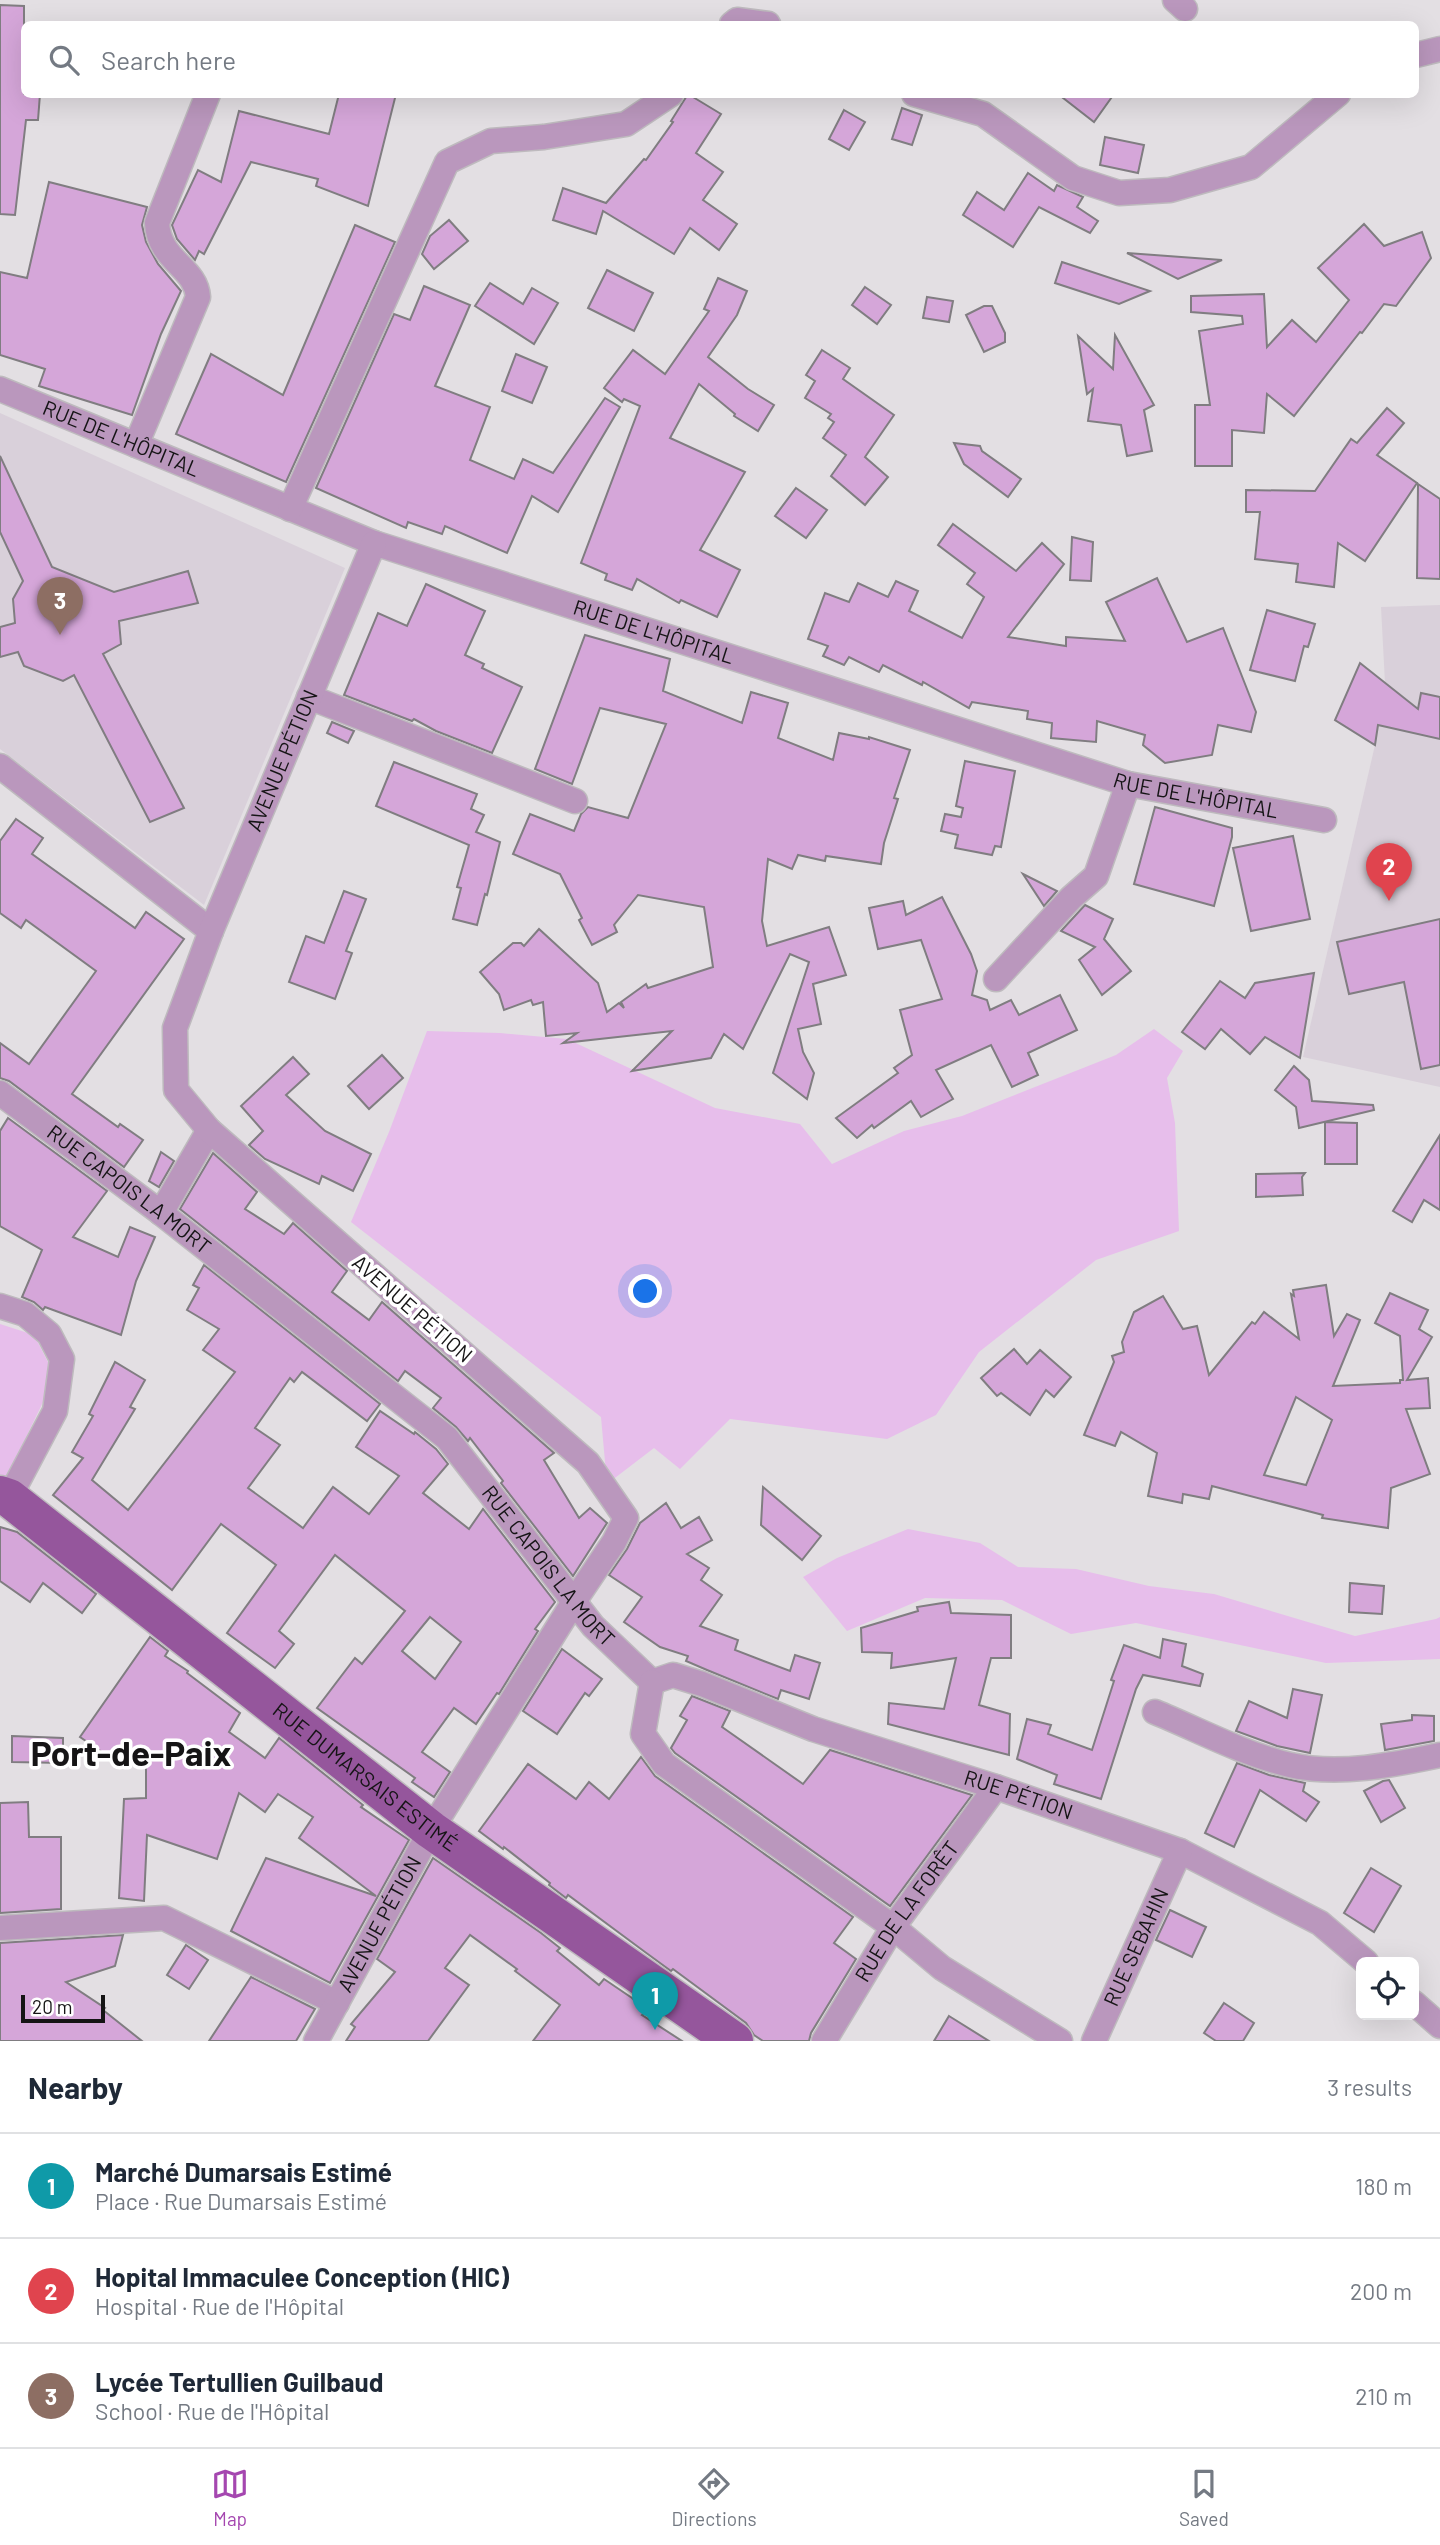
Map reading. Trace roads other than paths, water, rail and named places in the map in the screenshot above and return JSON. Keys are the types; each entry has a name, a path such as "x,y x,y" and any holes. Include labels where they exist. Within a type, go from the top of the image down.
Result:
{"main road":[{"name":"RUE DUMARSAIS ESTIMÉ","path":"5,1497 431,1830 734,2041"}],"street":[{"path":"1419,54 1440,49"},
{"path":"136,445 198,297 197,286 164,250 158,237 157,223 206,98"},
{"path":"290,509 447,162 491,141 544,137 626,124 665,98"},
{"path":"928,98 983,114 1073,178 1119,193 1170,190 1251,167 1333,98"},
{"name":"RUE DE L'HÔPITAL","path":"0,389 374,543 1128,784 1324,820"},
{"name":"AVENUE PÉTION","path":"316,2041 431,1830 614,1542 626,1518 588,1463 209,1130 176,1090 175,1028 211,931 374,543"},
{"path":"309,697 575,801"},
{"path":"0,766 211,931"},
{"path":"996,979 1071,898 1096,876 1128,784"},
{"name":"RUE CAPOIS LA MORT","path":"0,1093 161,1213 447,1438 593,1626 652,1682"},
{"path":"161,1213 209,1130"},
{"path":"0,1306 25,1314 48,1334 62,1359 55,1411 5,1497"},
{"name":"RUE PÉTION","path":"652,1682 673,1675 702,1684 813,1730 996,1787 1180,1851 1320,1923 1360,1957"},
{"path":"652,1682 643,1734 664,1764 892,1927 942,1968 1060,2041"},
{"path":"1155,1712 1252,1754 1293,1766 1382,1767 1440,1755"},
{"name":"RUE DE LA FORÊT","path":"824,2041 892,1927 996,1787"},
{"name":"RUE SEBAHIN","path":"1094,2041 1180,1851"},
{"path":"0,1928 164,1919 337,2003"},
{"path":"1419,2007 1440,2026"}],"place":[{"name":"Lycée Tertullien Guilbaud","path":"60,635"},
{"name":"Hopital Immaculee Conception (HIC)","path":"1389,901"},
{"name":"Marché Dumarsais Estimé","path":"655,2030"}],"district":[{"name":"Port-de-Paix","path":"131,1754"}]}
